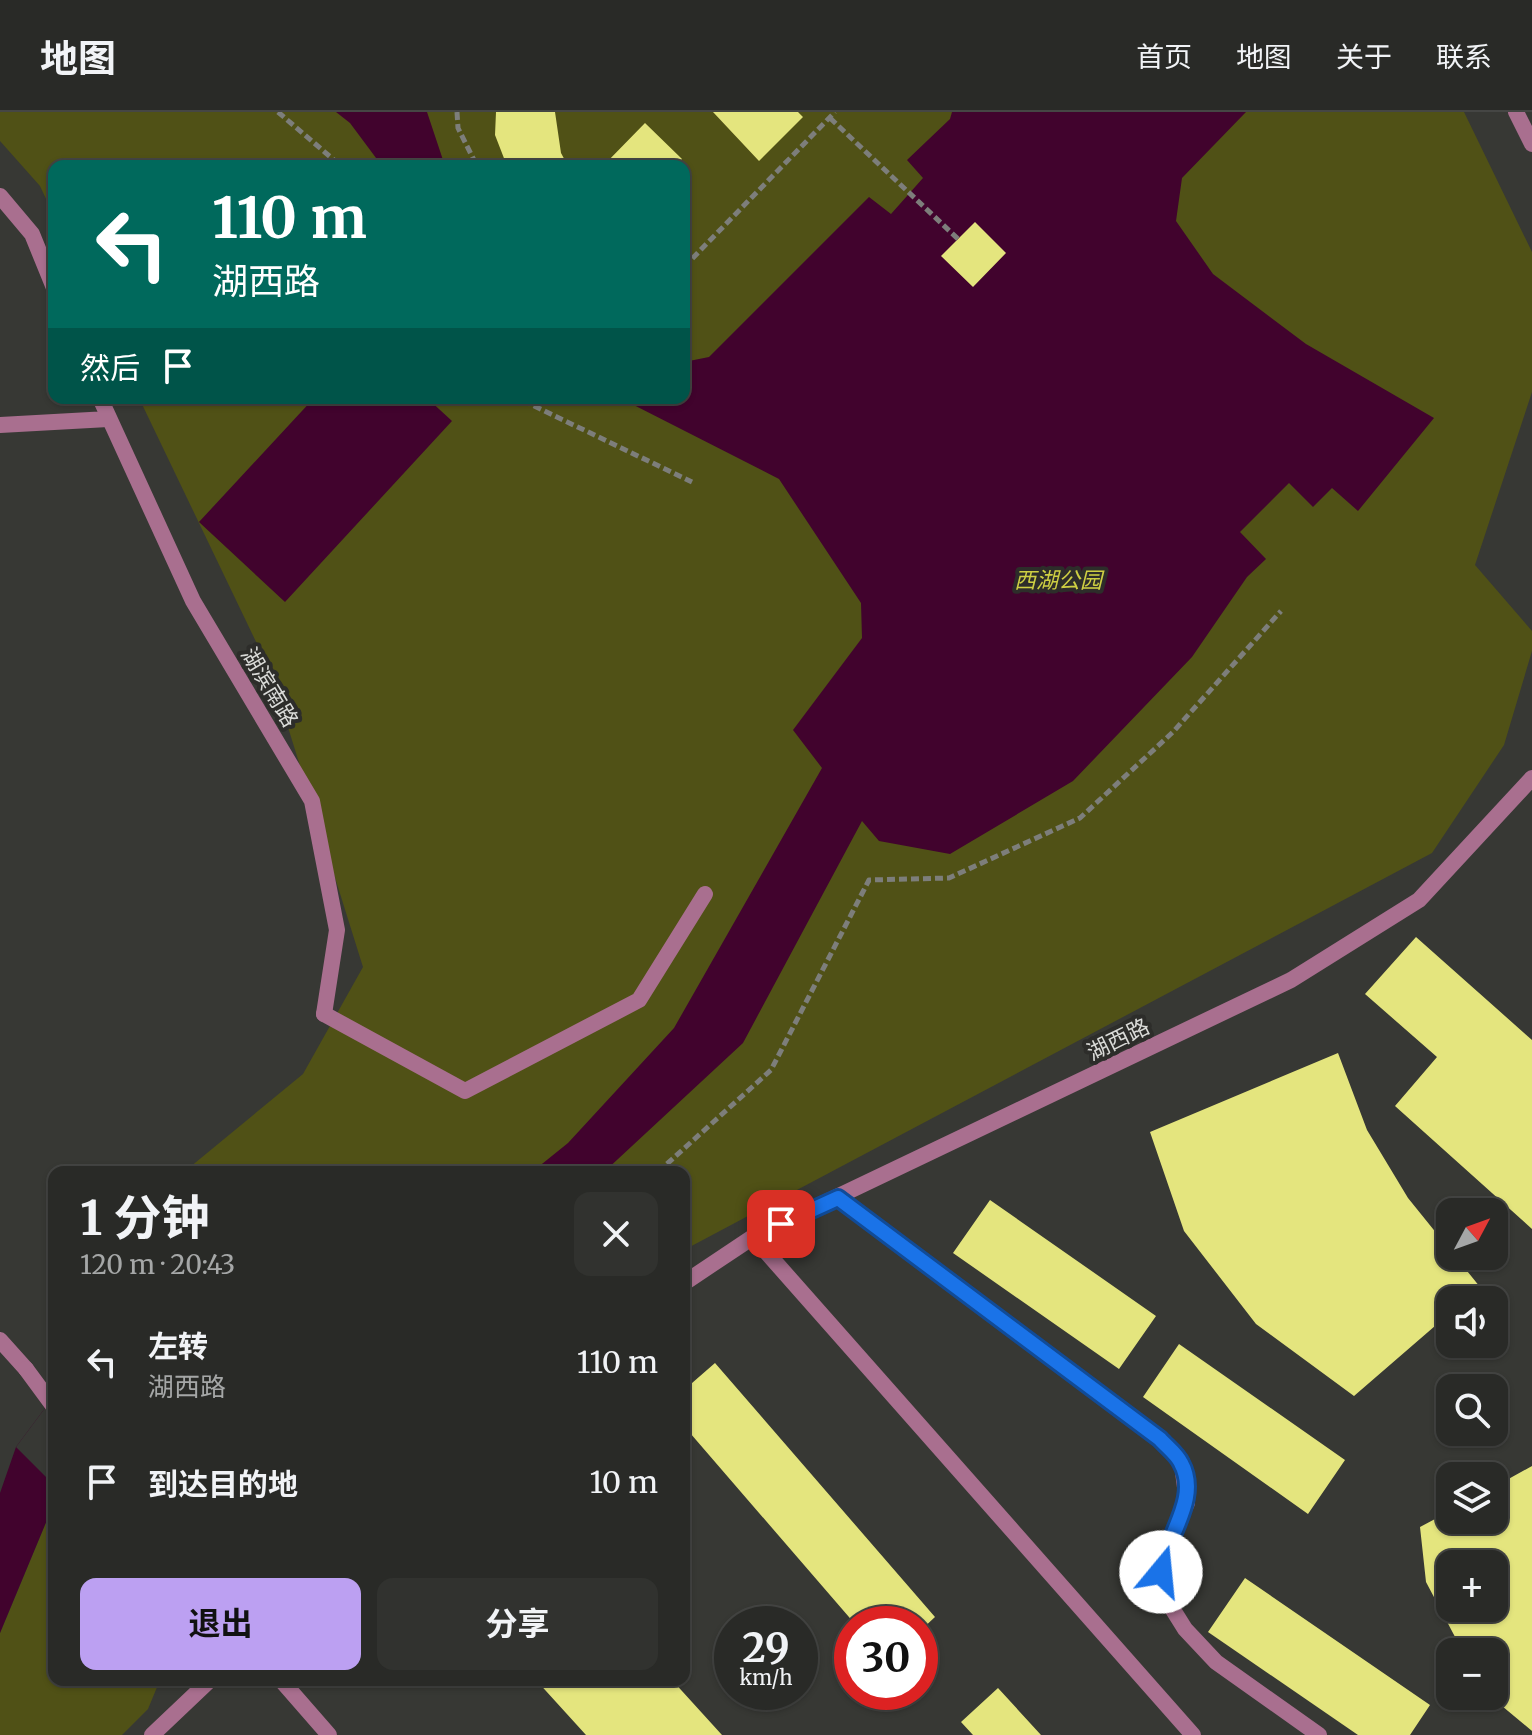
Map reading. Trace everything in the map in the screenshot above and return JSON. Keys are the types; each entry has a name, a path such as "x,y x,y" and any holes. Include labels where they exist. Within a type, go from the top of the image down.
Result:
{"street":[{"path":"1516,112 1532,144"},
{"path":"0,196 32,234 48,273"},
{"name":"湖滨南路","path":"102,404 193,601 312,801 337,930 324,1014 465,1091 639,1000 705,894"},
{"path":"0,425 108,419"},
{"name":"湖西路","path":"690,1279 753,1237 1291,980 1419,900 1532,778"},
{"path":"838,1198 1160,1439 1182,1464 1187,1503 1163,1556 1160,1589 1185,1629 1216,1662 1319,1735"},
{"path":"753,1237 1193,1735"},
{"path":"0,1340 48,1400"},
{"path":"152,1735 204,1686"},
{"path":"286,1686 329,1735"}],"path":[{"path":"278,112 334,160"},
{"path":"457,112 458,128 474,160"},
{"path":"690,261 835,112"},
{"path":"830,118 958,239"},
{"path":"530,404 692,482"},
{"path":"665,1166 771,1070 869,880 949,878 1080,818 1173,732 1281,611"}],"green space":[{"name":"西湖公园","path":"0,112 1464,112 1532,252 1532,392 1475,565 1532,631 1532,651 1504,745 1432,853 690,1247 690,1166 191,1166 303,1074 363,967 271,673 142,404 690,404 690,160 48,160 48,203 40,186 0,141"},
{"path":"48,1513 48,1686 158,1686 148,1709 122,1735 0,1735 0,1633"}],"shaded area":[{"path":"336,112 427,112 443,160 378,160 350,123"},
{"path":"952,112 1246,112 1182,178 1176,221 1213,274 1306,344 1434,418 1358,511 1332,488 1313,507 1289,483 1240,532 1266,559 1247,577 1192,657 1073,781 950,854 879,841 862,821 743,1043 610,1166 539,1166 568,1143 674,1028 822,768 793,730 862,638 861,603 779,479 632,404 690,404 690,361 709,357 869,197 891,214 923,178 907,160 950,119"},
{"path":"308,404 434,404 452,421 285,602 199,522"},
{"path":"48,1404 47,1520 0,1633 0,1493 16,1447"}],"pier":[{"path":"48,1404 48,1479 16,1447"}],"building":[{"path":"496,112 555,112 565,160 505,160 495,135"},
{"path":"713,112 798,112 803,117 759,161"},
{"path":"645,123 682,159 681,160 609,160"},
{"path":"975,222 1006,253 973,287 941,256"},
{"path":"1416,937 1532,1040 1532,1229 1508,1207 1508,1198 1497,1198 1395,1106 1437,1057 1365,994"},
{"path":"1338,1053 1367,1130 1408,1198 1436,1233 1436,1270 1466,1270 1479,1286 1436,1286 1436,1325 1354,1396 1256,1324 1184,1231 1150,1132"},
{"path":"990,1200 1156,1316 1119,1369 953,1253"},
{"path":"1179,1344 1345,1460 1308,1514 1143,1397"},
{"path":"715,1363 925,1606 839,1606 690,1433 690,1385"},
{"path":"1532,1466 1532,1731 1507,1710 1508,1638 1456,1638 1447,1622 1508,1622 1508,1550 1436,1550 1436,1601 1426,1582 1420,1527 1436,1518 1436,1534 1508,1534 1508,1479"},
{"path":"1245,1578 1430,1705 1410,1735 1358,1735 1208,1632"},
{"path":"541,1686 677,1686 722,1735 586,1735"},
{"path":"998,1688 1041,1735 973,1735 961,1722"}],"route":[{"path":"781,1224 838,1198 1160,1439 1182,1464 1187,1503 1163,1556 1161,1572"}]}
